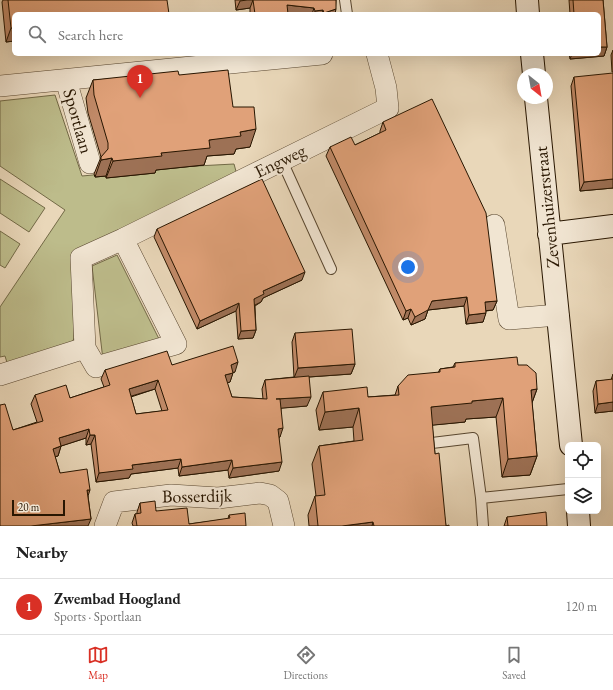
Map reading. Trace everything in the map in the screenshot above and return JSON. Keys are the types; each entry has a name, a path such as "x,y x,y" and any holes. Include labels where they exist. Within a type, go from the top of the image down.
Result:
{"street":[{"path":"527,0 528,12"},
{"name":"Sportlaan","path":"0,86 302,56"},
{"name":"Engweg","path":"123,239 176,344 96,367 85,348 81,258 123,239 388,108 386,88 378,56"},
{"path":"532,56 533,68"},
{"name":"Sportlaan","path":"66,80 90,163"},
{"name":"Zevenhuizerstraat","path":"537,104 571,442"},
{"path":"494,225 509,319 558,315"},
{"path":"549,234 613,226"},
{"path":"0,375 85,348"},
{"name":"Bosserdijk","path":"105,526 114,502 171,495 218,498 260,493 270,495 278,501 284,526"},
{"path":"578,514 579,526"}],"lane":[{"path":"345,0 347,12"},
{"path":"282,161 331,269"},
{"path":"432,443 473,438 483,526"},
{"path":"481,498 565,489"}],"shaded area":[{"path":"55,95 82,176 178,167 234,164 237,175 75,253 74,338 71,346 9,369 5,356 0,357 0,307 65,210 0,166 0,101"},
{"path":"0,179 45,208 29,232 0,213"},
{"path":"0,231 20,244 5,268 0,265"},
{"path":"117,255 161,343 103,360 92,266"}],"building":[{"path":"8,0 167,0 169,12 12,12 11,28"},
{"path":"253,0 336,0 336,9 327,12 324,12 323,10 315,11 314,8 287,5 288,12 255,12"},
{"path":"573,0 603,0 607,47 601,47 601,12 574,12"},
{"path":"228,70 233,107 254,107 256,129 240,132 241,136 209,140 210,148 161,153 162,156 113,161 112,158 101,160 101,157 108,149 108,143 94,95 93,80 178,71 179,75"},
{"path":"613,73 613,179 584,182 574,77"},
{"path":"432,99 486,213 497,301 485,302 486,313 469,315 467,297 432,301 428,310 415,317 411,309 406,311 330,147 351,137 355,145 386,130 383,122"},
{"path":"262,179 305,272 263,291 264,294 254,299 256,330 241,331 239,303 200,321 157,229"},
{"path":"352,329 355,364 298,368 295,333"},
{"path":"233,346 238,362 231,365 233,373 225,375 232,397 267,399 265,380 309,376 311,397 276,399 280,399 283,428 278,429 282,462 233,468 232,460 182,467 181,459 132,465 133,469 99,473 95,435 90,435 89,429 59,438 61,446 53,449 60,473 87,469 90,490 87,490 91,519 31,526 0,526 0,405 5,404 13,430 43,421 35,395 66,385 70,398 110,385 105,370 167,351 172,365","holes":["158,380 168,410 136,414 129,389"]},
{"path":"517,357 518,365 527,365 536,373 537,389 531,390 537,456 508,459 503,398 431,407 435,454 439,453 446,526 374,526 373,522 342,526 318,526 315,496 325,495 319,446 363,440 359,408 325,412 323,392 367,387 368,397 399,395 398,386 408,375 440,372 440,369 455,367 455,363"},
{"path":"613,379 613,402 598,404 596,381"},
{"path":"155,501 156,511 187,508 189,524 230,518 229,515 245,513 246,526 137,526 135,514 141,513 140,503"},
{"path":"546,512 547,526 508,526 507,517"}],"place":[{"name":"Zwembad Hoogland","path":"140,98"}]}
